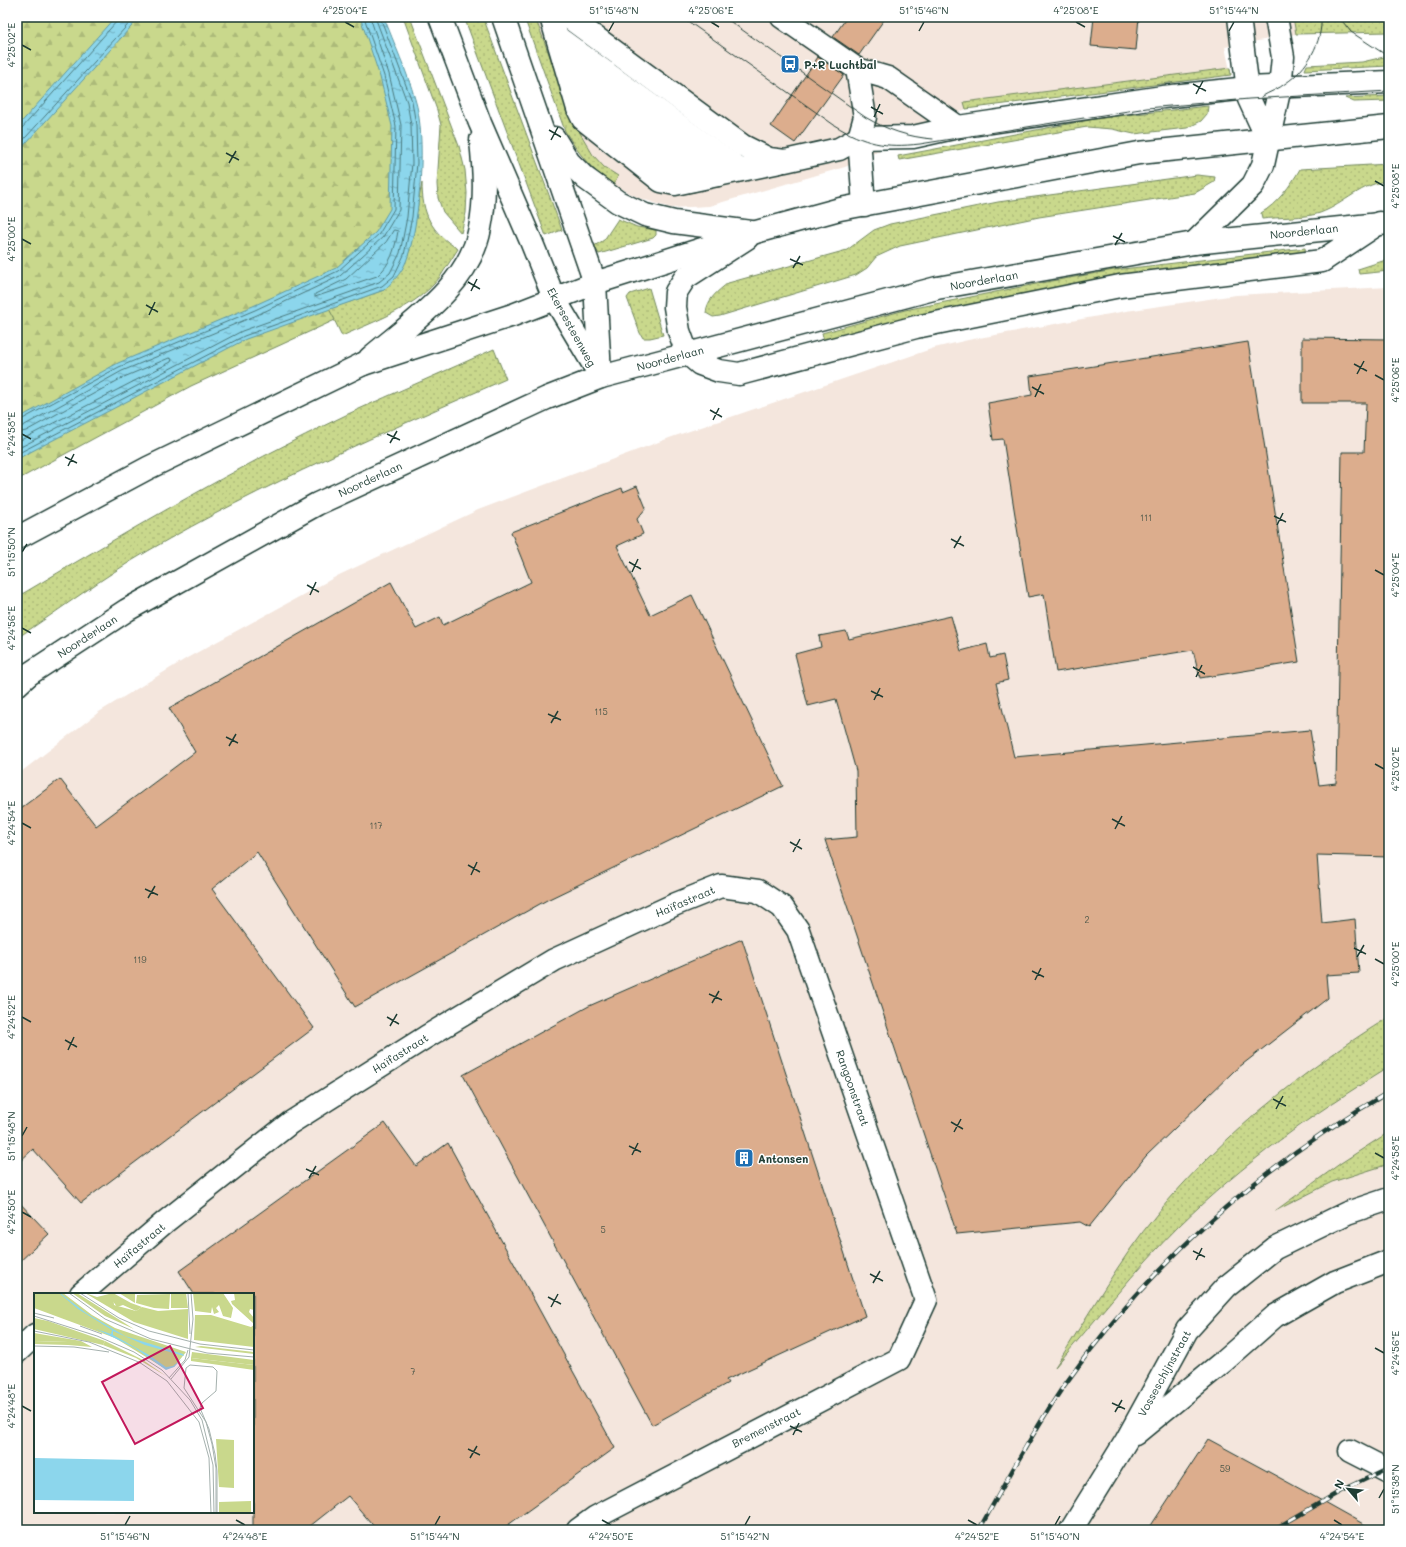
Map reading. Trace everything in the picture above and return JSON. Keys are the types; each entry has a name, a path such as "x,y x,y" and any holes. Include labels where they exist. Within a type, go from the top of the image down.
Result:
{"main road":[{"name":"Ekersesteenweg","path":"440,17 480,123 554,298 600,377"},
{"name":"Ekersesteenweg","path":"503,17 536,108 595,283 600,377"},
{"path":"568,17 744,146 769,159 785,161"},
{"path":"782,17 857,69 888,78 958,127"},
{"path":"1239,17 1249,98 1268,140"},
{"path":"1194,243 1253,185 1263,165 1280,87 1283,57 1276,17"},
{"path":"554,27 740,170"},
{"path":"554,27 572,89 583,119 661,181 675,184 839,149 859,138 913,137 958,127 1163,97 1248,88 1389,82"},
{"path":"564,61 718,175"},
{"path":"857,69 865,117 859,138 864,205"},
{"path":"536,108 568,162 585,178 618,202 645,215 674,222 756,232"},
{"path":"363,364 442,294 463,269 474,250 480,230 483,204 484,176 480,123"},
{"path":"17,538 148,468 363,364 513,315 595,283 756,232 840,209 1138,153 1389,127"},
{"path":"756,232 685,278 676,292 675,307 679,331 687,353 700,364 719,371 739,374 916,327 1120,286 1322,261 1384,223"},
{"name":"Noorderlaan","path":"21,680 128,610 317,504 539,401 600,377 937,288 1194,243 1384,223"},
{"name":"Haïfastraat","path":"83,1293 165,1222 290,1123 426,1037 554,960 676,904 721,886 758,891"},
{"name":"Rangoonstraat","path":"758,891 782,907 798,930 926,1300"},
{"name":"Vosseschijnstraat","path":"1072,1530 1126,1441 1187,1330 1226,1287 1275,1248 1347,1212 1389,1199"},
{"name":"Vosseschijnstraat","path":"1126,1441 1224,1361 1275,1316 1335,1282 1389,1261"},
{"name":"Bremenstraat","path":"578,1530 596,1517 616,1506 899,1359 926,1300"},
{"path":"17,1352 34,1336"},
{"path":"1350,1451 1389,1471"}],"shaded area":[{"path":"524,17 1389,17 1389,32 1296,34 1225,47 1231,75 966,109 845,167 709,206 671,208 639,198 614,185 600,176 575,148 565,131"},
{"path":"1389,287 1389,1530 17,1530 17,775 99,712 187,658 339,575 478,510 672,437 934,348 968,340 1126,311 1236,295"}],"green space":[{"path":"17,17 371,17 407,196 329,309 335,320 191,386 17,480"},
{"path":"403,17 410,17 459,146 465,170 467,193 466,213 461,233 443,212 438,198 437,184 441,125 437,110"},
{"path":"464,17 483,17 562,230 546,236"},
{"path":"524,17 535,17 576,126 593,155 604,167 618,176 614,185 592,168 575,147 565,131"},
{"path":"1293,17 1389,17 1389,32 1296,34"},
{"path":"1384,57 1389,60 1389,66 1305,70 1307,65 1362,62"},
{"path":"1230,68 1231,75 966,109 964,102"},
{"path":"1389,96 1389,101 1354,102 1345,98"},
{"path":"1208,106 1207,114 1201,121 1187,128 1134,134 1112,129 1087,127 899,160 898,156 1100,118"},
{"path":"1389,164 1389,181 1361,190 1320,213 1307,216 1262,219 1261,213 1273,205 1283,194 1300,169"},
{"path":"1197,175 1215,177 1214,182 1195,193 1039,217 900,246 876,257 867,268 856,275 720,316 713,317 706,313 711,299 728,283 847,250 874,230 890,224 998,202"},
{"path":"422,183 424,204 430,221 441,236 458,249 440,277 431,288 420,297 381,319 342,336 329,309 384,290 408,256"},
{"path":"618,219 637,227 656,230 656,235 653,238 599,254 594,246 604,240"},
{"path":"1305,248 1306,256 1138,274 1004,297 932,313 824,341 822,333 905,310 1114,270"},
{"path":"1389,259 1389,271 1359,274 1358,269"},
{"path":"649,288 663,335 643,338 627,298 630,294"},
{"path":"494,349 506,379 325,460 235,503 115,571 17,638 17,597 139,525 263,456 348,414"},
{"path":"1389,1017 1389,1067 1361,1084 1280,1140 1203,1203 1147,1260 1055,1367 1130,1250 1157,1214 1181,1186 1208,1158 1265,1106 1326,1059"},
{"path":"1389,1132 1389,1164 1332,1182 1275,1211 1341,1163"}],"water":[{"path":"115,17 140,17 17,153 17,127"},
{"path":"360,17 384,17 408,78 419,115 421,155 419,200 408,256 399,274 384,290 246,339 17,459 17,419 118,363 253,306 336,268 376,232 390,209 392,126 380,77"}],"building":[{"path":"847,17 886,17 859,55 833,37"},
{"path":"1094,17 1139,17 1136,50 1091,46"},
{"path":"818,57 844,75 795,143 771,126"},
{"path":"1302,338 1389,339 1389,857 1317,855 1322,923 1355,919 1359,973 1326,975 1328,998 1234,1071 1146,1156 1089,1227 1080,1222 957,1234 825,840 857,837 856,771 836,699 808,706 795,654 821,647 819,636 846,631 849,639 951,616 961,651 987,644 990,658 1003,655 1008,680 996,683 1014,757 1310,730 1319,785 1336,783 1342,452 1364,452 1366,403 1302,403"},
{"path":"1248,342 1299,662 1200,678 1193,650 1056,672 1044,594 1028,597 1003,439 993,440 988,403 1032,395 1030,376"},
{"path":"637,486 646,508 637,519 643,534 617,546 650,615 692,595 783,786 547,900 355,1007 257,852 212,889 314,1028 81,1203 33,1149 17,1164 17,811 60,779 96,826 195,752 169,708 391,582 416,629 440,617 443,625 531,582 511,532 622,488 623,492"},
{"path":"742,939 865,1316 726,1380 728,1383 652,1425 463,1075 589,1006"},
{"path":"385,1123 416,1166 448,1143 615,1448 501,1530 377,1530 348,1496 305,1530 253,1530 254,1293 193,1293 179,1271"},
{"path":"17,1200 49,1234 17,1264"},
{"path":"1208,1439 1315,1497 1374,1530 1148,1530"}],"tram line":[{"path":"682,17 834,125 856,137 886,145 920,144 1147,108 1249,99 1389,91"},
{"path":"724,17 865,117 881,126 898,132 915,137 933,139"},
{"path":"1261,97 1277,89 1294,77 1307,63 1319,36 1321,17"},
{"path":"1339,17 1351,32 1389,57"}],"railway":[{"path":"979,1530 1008,1477 1061,1390 1094,1345 1130,1302 1168,1261 1208,1223 1251,1186 1295,1152 1341,1121 1389,1092"},
{"path":"1273,1530 1341,1491 1389,1468"}],"place":[{"name":"P+R Luchtbal","path":"790,64"},
{"name":"Antonsen","path":"744,1158"}]}
